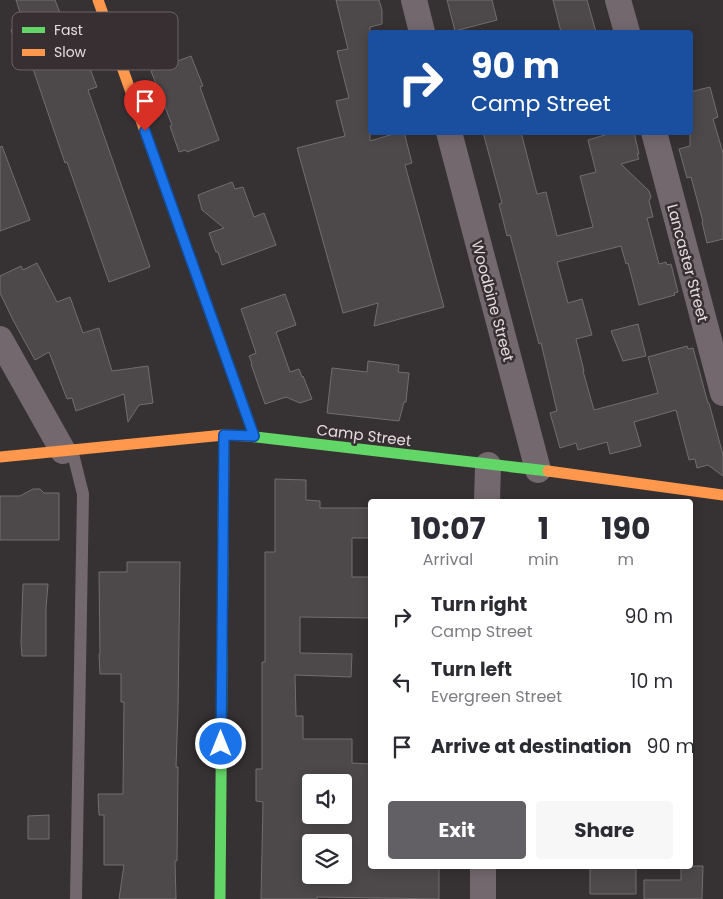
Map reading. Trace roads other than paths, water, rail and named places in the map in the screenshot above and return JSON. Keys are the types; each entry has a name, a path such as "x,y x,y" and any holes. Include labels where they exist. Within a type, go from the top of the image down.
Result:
{"street":[{"path":"98,0 102,12"},
{"path":"414,0 422,30"},
{"path":"618,0 626,30"},
{"path":"123,70 254,436"},
{"name":"Woodbine Street","path":"450,135 538,470"},
{"name":"Lancaster Street","path":"655,135 723,393"},
{"path":"0,339 67,451"},
{"path":"220,899 224,435"},
{"name":"Camp Street","path":"0,458 224,435 254,436 723,494"},
{"path":"488,465 488,499"},
{"path":"483,869 483,899"}],"lane":[{"path":"67,451 83,494 76,899"}]}
